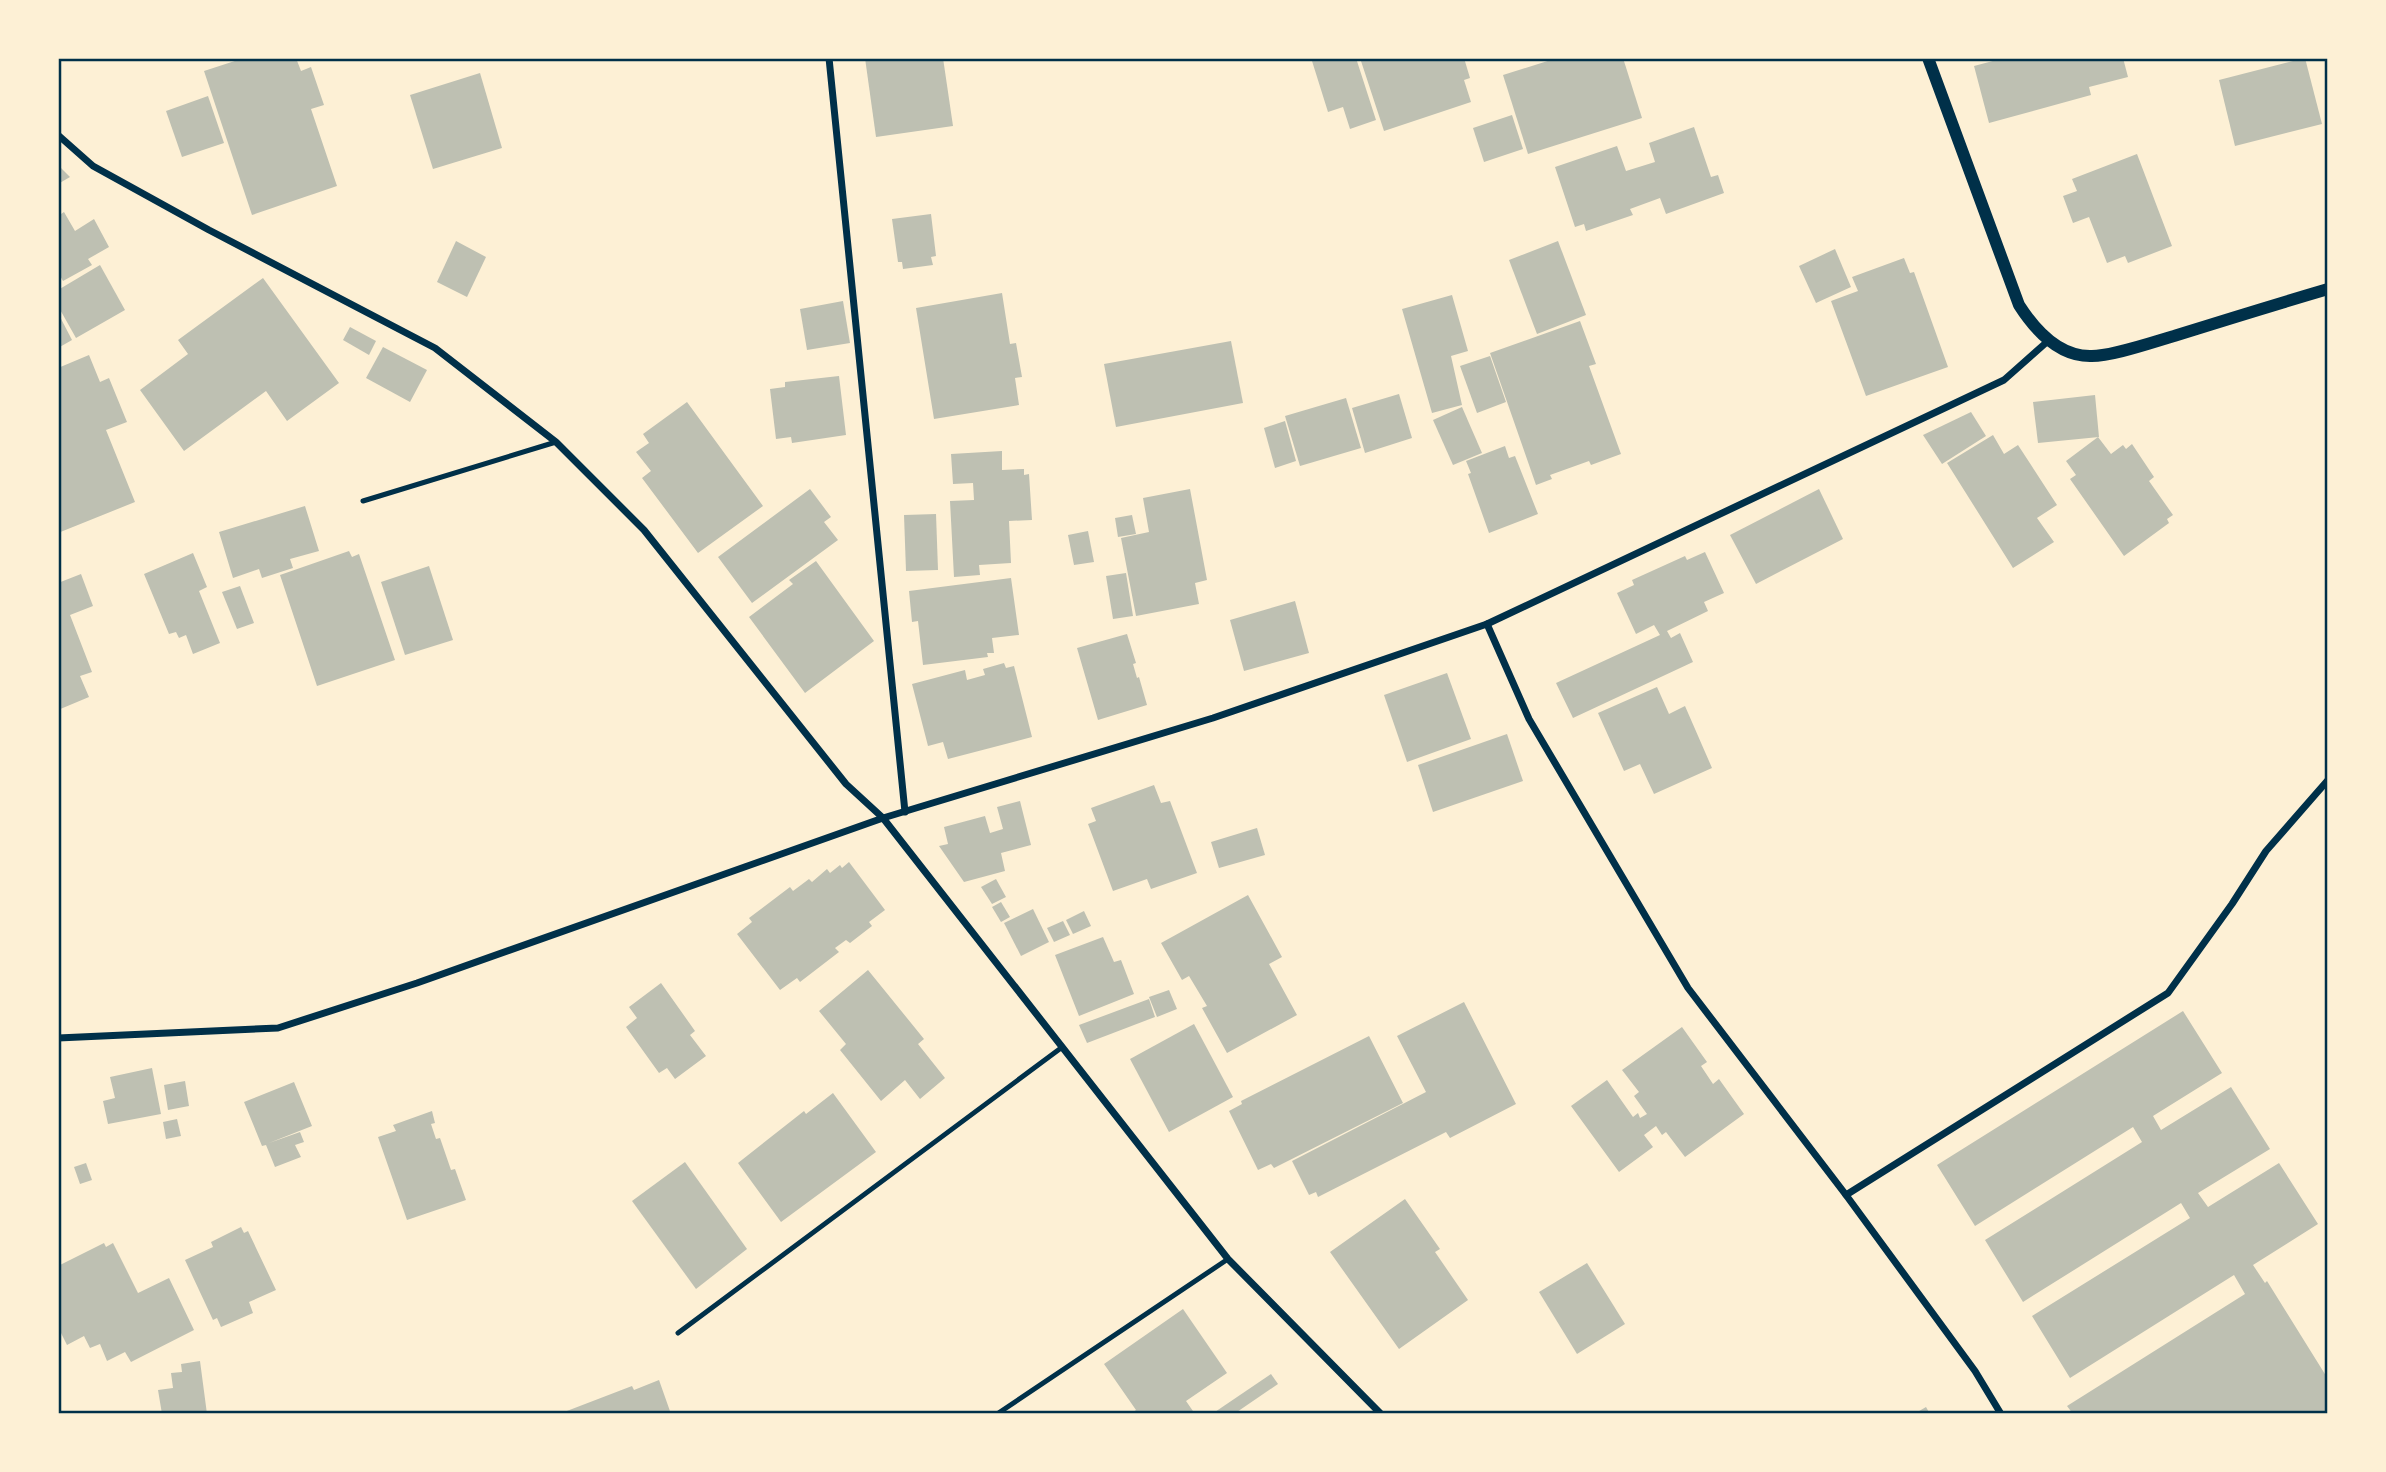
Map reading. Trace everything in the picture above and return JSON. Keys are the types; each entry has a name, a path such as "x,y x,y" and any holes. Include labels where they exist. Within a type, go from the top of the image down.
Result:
{"street":[{"path":"829,58 905,812"},
{"path":"1928,58 2019,305 2028,320 2048,341 2067,352 2091,356 2140,346 2328,289"},
{"path":"58,135 93,166 435,348 556,442 644,530 846,783 883,818 1228,1259 1381,1414"},
{"path":"58,1038 278,1028 417,983 883,818 1213,718 1487,624 2004,380 2048,341"},
{"path":"1487,624 1529,719 1688,988 1846,1195 1975,1371 2001,1414"},
{"path":"1846,1195 2168,993 2232,904 2266,851 2328,780"}],"lane":[{"path":"363,501 556,442"},
{"path":"678,1333 1061,1048"},
{"path":"997,1414 1228,1259"}],"building":[{"path":"244,58 296,58 301,71 311,67 324,105 311,109 337,186 252,215 204,71"},
{"path":"865,58 943,58 953,126 876,137"},
{"path":"1322,58 1356,58 1376,120 1350,129 1343,107 1328,112 1312,61"},
{"path":"1360,58 1464,58 1470,78 1464,80 1471,102 1384,131"},
{"path":"1557,58 1623,58 1642,118 1528,154 1503,75"},
{"path":"2004,58 2123,58 2128,77 2089,87 2091,95 1989,123 1974,66"},
{"path":"2305,58 2322,124 2235,146 2219,80"},
{"path":"480,73 502,148 433,169 410,95"},
{"path":"208,96 224,143 182,157 166,111"},
{"path":"1512,115 1523,149 1484,162 1473,128"},
{"path":"1694,127 1711,177 1718,175 1724,193 1666,214 1660,198 1630,209 1633,215 1586,231 1584,224 1575,227 1555,167 1617,146 1626,171 1655,162 1649,143"},
{"path":"2137,154 2172,246 2128,263 2125,256 2107,263 2089,217 2073,223 2063,196 2077,191 2072,179"},
{"path":"58,165 70,177 58,184"},
{"path":"64,212 75,231 94,219 109,247 88,259 92,265 63,281 58,272 58,216"},
{"path":"931,214 936,256 931,257 933,265 903,269 902,262 898,262 892,219"},
{"path":"456,241 486,257 467,297 437,282"},
{"path":"1558,241 1586,315 1537,334 1509,260"},
{"path":"1835,249 1851,287 1816,303 1799,266"},
{"path":"1904,258 1910,273 1914,272 1948,367 1866,396 1831,301 1858,291 1852,277"},
{"path":"100,265 125,310 76,338 58,306 58,290"},
{"path":"263,278 339,383 287,421 266,391 184,451 140,390 188,354 178,340"},
{"path":"1002,293 1010,344 1016,343 1022,377 1015,378 1019,405 934,419 916,308"},
{"path":"1452,295 1468,351 1451,356 1462,405 1432,413 1402,309"},
{"path":"843,301 850,343 807,350 800,309"},
{"path":"58,313 72,340 58,348"},
{"path":"1580,321 1596,364 1589,366 1621,454 1591,465 1589,461 1550,475 1552,479 1536,485 1490,353"},
{"path":"350,327 376,341 369,355 343,340"},
{"path":"1231,341 1243,403 1116,427 1104,364"},
{"path":"383,347 427,370 410,402 366,378"},
{"path":"89,355 100,382 109,378 127,422 106,430 135,502 58,533 58,368"},
{"path":"1490,356 1506,402 1477,413 1460,366"},
{"path":"839,376 846,435 792,443 791,437 776,439 770,389 785,387 785,382"},
{"path":"1399,394 1412,438 1365,453 1352,408"},
{"path":"2095,395 2099,437 2038,443 2033,402"},
{"path":"1346,398 1361,448 1300,466 1285,416"},
{"path":"687,402 763,506 698,553 642,478 651,471 636,452 649,443 643,434"},
{"path":"1462,407 1482,453 1453,465 1433,420"},
{"path":"1971,412 1986,436 1942,464 1923,435"},
{"path":"1285,421 1296,461 1275,468 1264,428"},
{"path":"1993,435 2004,454 2018,445 2057,505 2037,518 2054,542 2013,568 1947,463"},
{"path":"2098,437 2111,454 2123,445 2126,449 2132,444 2154,477 2149,481 2173,515 2167,519 2169,523 2124,556 2070,479 2076,475 2066,461"},
{"path":"1505,446 1509,458 1515,456 1538,514 1489,533 1466,461"},
{"path":"1002,451 1002,470 1024,469 1024,475 1029,474 1032,520 1009,521 1011,563 979,565 980,575 954,577 950,501 974,500 973,483 953,484 951,454"},
{"path":"810,489 831,517 824,522 838,540 752,603 718,557"},
{"path":"1190,489 1207,580 1195,583 1199,604 1136,616 1121,538 1149,532 1143,498"},
{"path":"1819,489 1843,539 1756,584 1730,535"},
{"path":"305,506 319,551 290,559 293,568 262,578 259,569 233,578 219,532"},
{"path":"936,514 938,570 906,571 904,515"},
{"path":"1132,515 1136,534 1118,537 1115,518"},
{"path":"1088,531 1094,562 1074,565 1068,535"},
{"path":"349,551 352,557 359,554 395,660 317,686 280,575"},
{"path":"1705,552 1724,593 1704,602 1708,611 1667,631 1671,638 1680,633 1693,662 1573,718 1556,683 1660,635 1654,625 1636,634 1617,593 1634,585 1632,580 1685,556 1687,560"},
{"path":"193,553 207,587 199,591 220,643 193,654 186,635 179,638 176,632 169,634 144,574"},
{"path":"816,561 874,641 805,693 749,617 793,584 789,580"},
{"path":"429,566 453,640 405,655 381,582"},
{"path":"1126,573 1133,616 1113,619 1106,576"},
{"path":"81,574 93,606 70,615 92,672 80,676 89,697 58,710 58,583"},
{"path":"1011,578 1019,635 992,638 994,653 987,653 988,657 923,665 918,621 912,622 909,591"},
{"path":"240,586 254,623 237,629 222,592"},
{"path":"1295,601 1309,653 1244,671 1230,620"},
{"path":"1127,634 1136,663 1133,664 1147,705 1098,720 1077,648"},
{"path":"1004,663 1006,668 1014,666 1032,737 948,759 943,742 928,746 912,684 965,670 967,680 985,675 983,669"},
{"path":"1447,673 1471,739 1407,762 1384,695"},
{"path":"1657,687 1669,714 1685,706 1712,768 1654,794 1640,764 1624,771 1598,713"},
{"path":"1507,734 1523,781 1433,812 1418,765"},
{"path":"1154,785 1161,803 1170,801 1197,873 1151,889 1147,879 1113,891 1088,824 1096,821 1091,808"},
{"path":"1020,801 1031,845 1001,853 1005,871 964,882 939,846 948,844 944,827 985,816 990,833 1003,829 997,807"},
{"path":"1257,828 1265,855 1219,868 1211,842"},
{"path":"849,862 885,910 869,922 872,926 850,943 846,940 835,948 839,952 800,982 797,978 780,990 737,934 752,922 749,918 790,887 793,891 809,879 812,882 827,869 830,873"},
{"path":"996,879 1006,897 992,904 981,887"},
{"path":"1248,895 1282,957 1269,964 1297,1015 1227,1053 1202,1008 1207,1006 1189,976 1182,980 1161,943"},
{"path":"1001,902 1010,917 1001,922 992,907"},
{"path":"1033,909 1049,942 1021,956 1004,923"},
{"path":"1084,911 1091,926 1073,934 1066,920"},
{"path":"1063,921 1070,935 1054,942 1047,928"},
{"path":"1103,937 1114,962 1121,960 1134,994 1079,1016 1055,955"},
{"path":"868,970 924,1039 918,1044 945,1078 920,1099 905,1080 881,1101 840,1050 846,1044 819,1011"},
{"path":"661,983 695,1031 690,1035 706,1056 675,1079 667,1068 659,1073 626,1027 637,1018 629,1007"},
{"path":"1169,990 1177,1009 1157,1017 1149,997"},
{"path":"1149,999 1155,1017 1087,1043 1079,1025"},
{"path":"1464,1002 1516,1104 1450,1138 1446,1132 1318,1197 1316,1192 1309,1195 1292,1161 1426,1092 1397,1036"},
{"path":"2183,1011 2222,1073 2153,1116 2161,1130 2231,1087 2270,1149 2198,1193 2208,1207 2279,1163 2318,1224 2253,1265 2265,1283 2267,1281 2328,1379 2328,1414 2073,1414 2067,1406 2245,1294 2234,1275 2070,1378 2032,1316 2190,1218 2181,1203 2023,1302 1985,1240 2142,1142 2133,1127 1975,1226 1937,1165"},
{"path":"1194,1024 1233,1097 1169,1132 1130,1059"},
{"path":"1682,1027 1707,1062 1701,1066 1713,1084 1719,1079 1744,1114 1685,1157 1666,1132 1662,1135 1656,1126 1644,1135 1653,1147 1619,1172 1571,1106 1607,1080 1633,1117 1638,1113 1640,1118 1647,1114 1634,1096 1639,1092 1622,1070"},
{"path":"1369,1036 1403,1103 1274,1168 1271,1164 1258,1170 1229,1111 1242,1104 1241,1101"},
{"path":"152,1068 161,1114 108,1124 103,1101 115,1098 110,1077"},
{"path":"185,1081 189,1106 168,1110 164,1085"},
{"path":"294,1082 312,1126 269,1143 300,1132 304,1142 295,1145 301,1157 275,1167 266,1145 262,1146 244,1102"},
{"path":"833,1093 876,1152 781,1222 738,1163 804,1111 806,1114"},
{"path":"432,1111 435,1123 431,1124 436,1139 440,1138 451,1170 455,1169 466,1200 407,1220 378,1137 396,1131 393,1125"},
{"path":"177,1119 181,1136 166,1139 163,1122"},
{"path":"685,1162 747,1249 696,1289 632,1201"},
{"path":"86,1163 92,1180 80,1184 74,1167"},
{"path":"1405,1199 1440,1249 1435,1252 1468,1300 1399,1349 1330,1252"},
{"path":"241,1227 244,1233 248,1231 276,1290 249,1302 253,1313 221,1327 217,1318 213,1320 185,1260 213,1247 211,1242"},
{"path":"104,1243 106,1247 113,1243 138,1293 169,1278 194,1330 131,1362 125,1352 107,1361 100,1344 90,1348 84,1336 67,1345 58,1327 58,1266"},
{"path":"1587,1263 1625,1324 1577,1354 1539,1292"},
{"path":"1183,1309 1227,1373 1186,1401 1195,1414 1133,1414 1136,1410 1104,1364"},
{"path":"200,1361 207,1414 162,1414 158,1390 173,1388 171,1373 182,1372 181,1364"},
{"path":"1271,1374 1278,1384 1234,1414 1212,1414"},
{"path":"659,1380 671,1414 559,1414 632,1386 634,1390"},
{"path":"1926,1407 1930,1414 1914,1414"}]}
